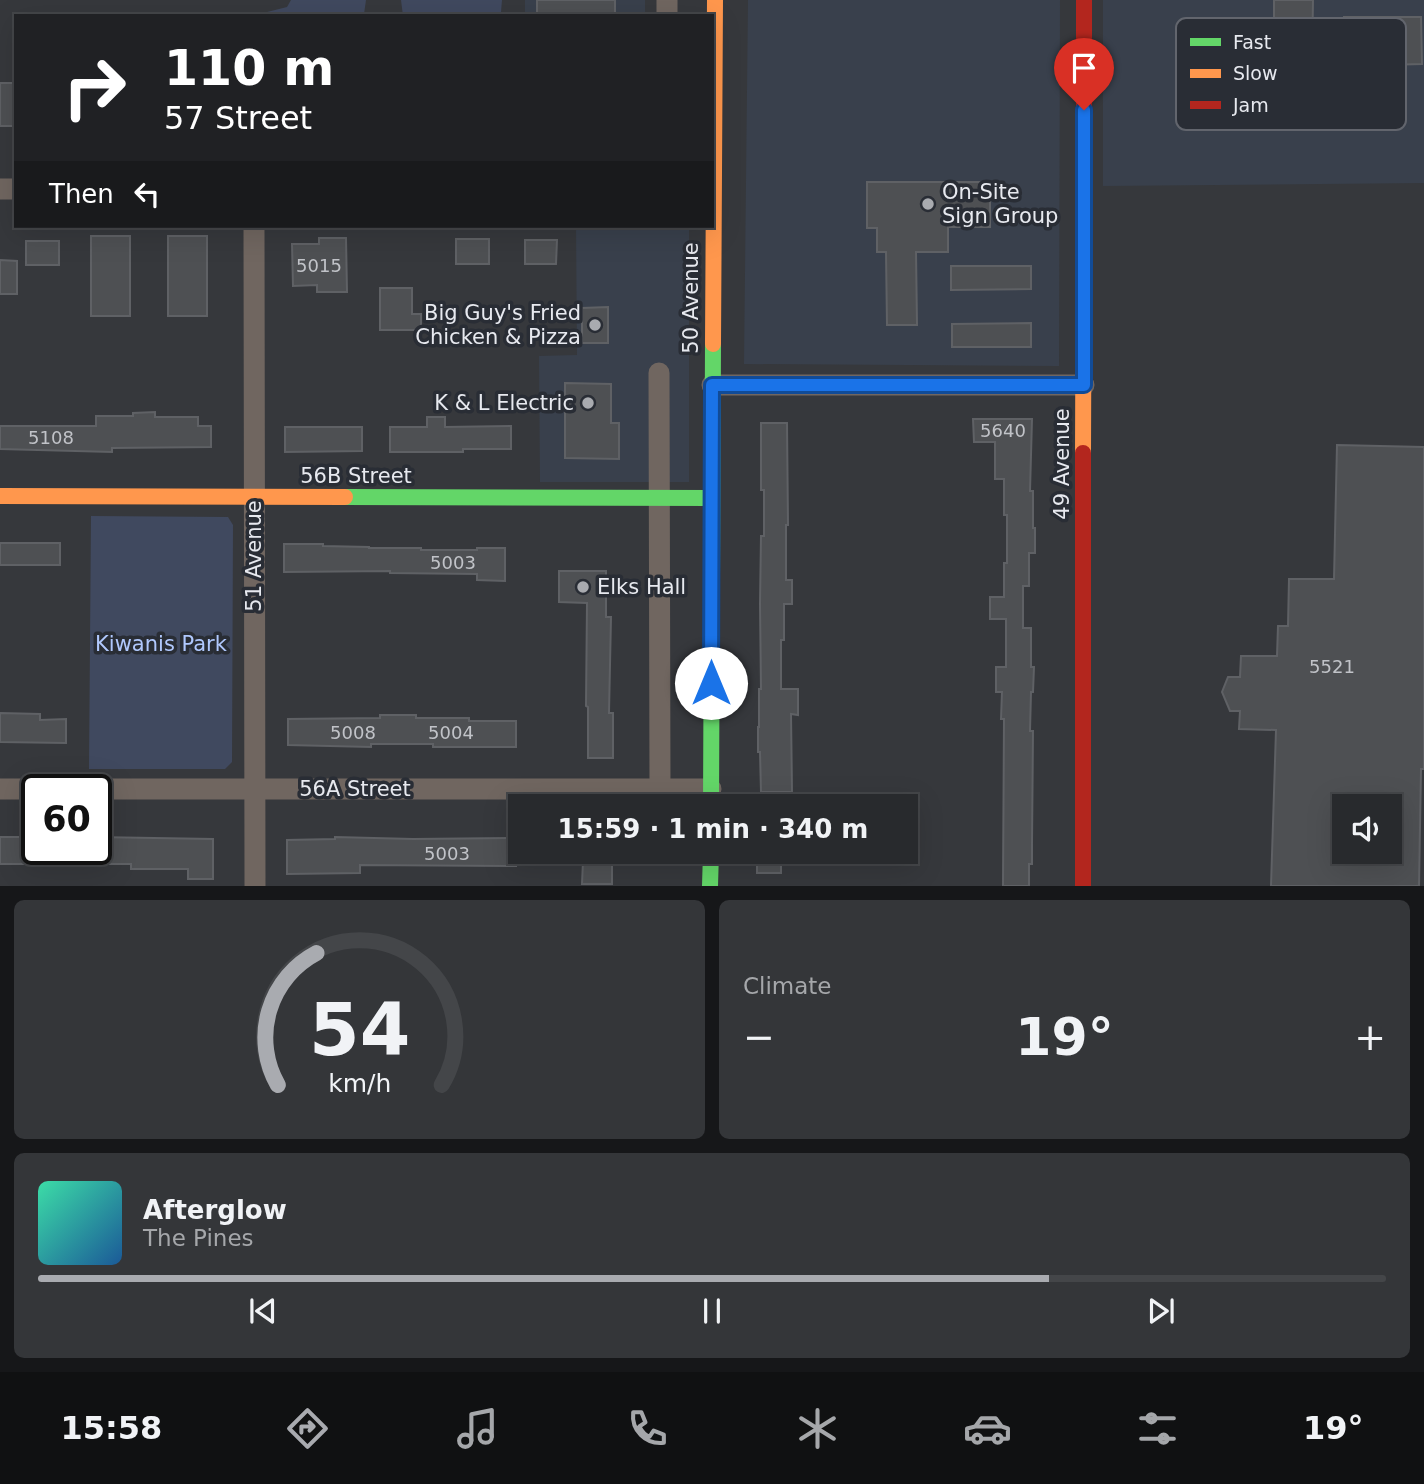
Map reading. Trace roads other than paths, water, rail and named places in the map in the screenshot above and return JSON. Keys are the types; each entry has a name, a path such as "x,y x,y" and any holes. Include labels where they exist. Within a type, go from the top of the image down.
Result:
{"street":[{"name":"50 Avenue","path":"714,94 715,0"},
{"name":"49 Avenue","path":"1083,886 1084,0"},
{"name":"51 Avenue","path":"254,228 255,886"},
{"name":"50 Avenue","path":"711,794 713,228"},
{"path":"659,373 660,789"},
{"path":"712,385 1084,385"},
{"name":"56B Street","path":"0,496 712,498"},
{"name":"56A Street","path":"0,789 660,789 688,794"},
{"path":"710,864 710,886"}],"place":[{"name":"On-Site Sign Group","path":"928,204"},
{"name":"Big Guy's Fried Chicken & Pizza","path":"595,325"},
{"name":"K & L Electric","path":"588,403"},
{"name":"Elks Hall","path":"583,587"}],"park label":[{"name":"Kiwanis Park","path":"161,644"}]}
